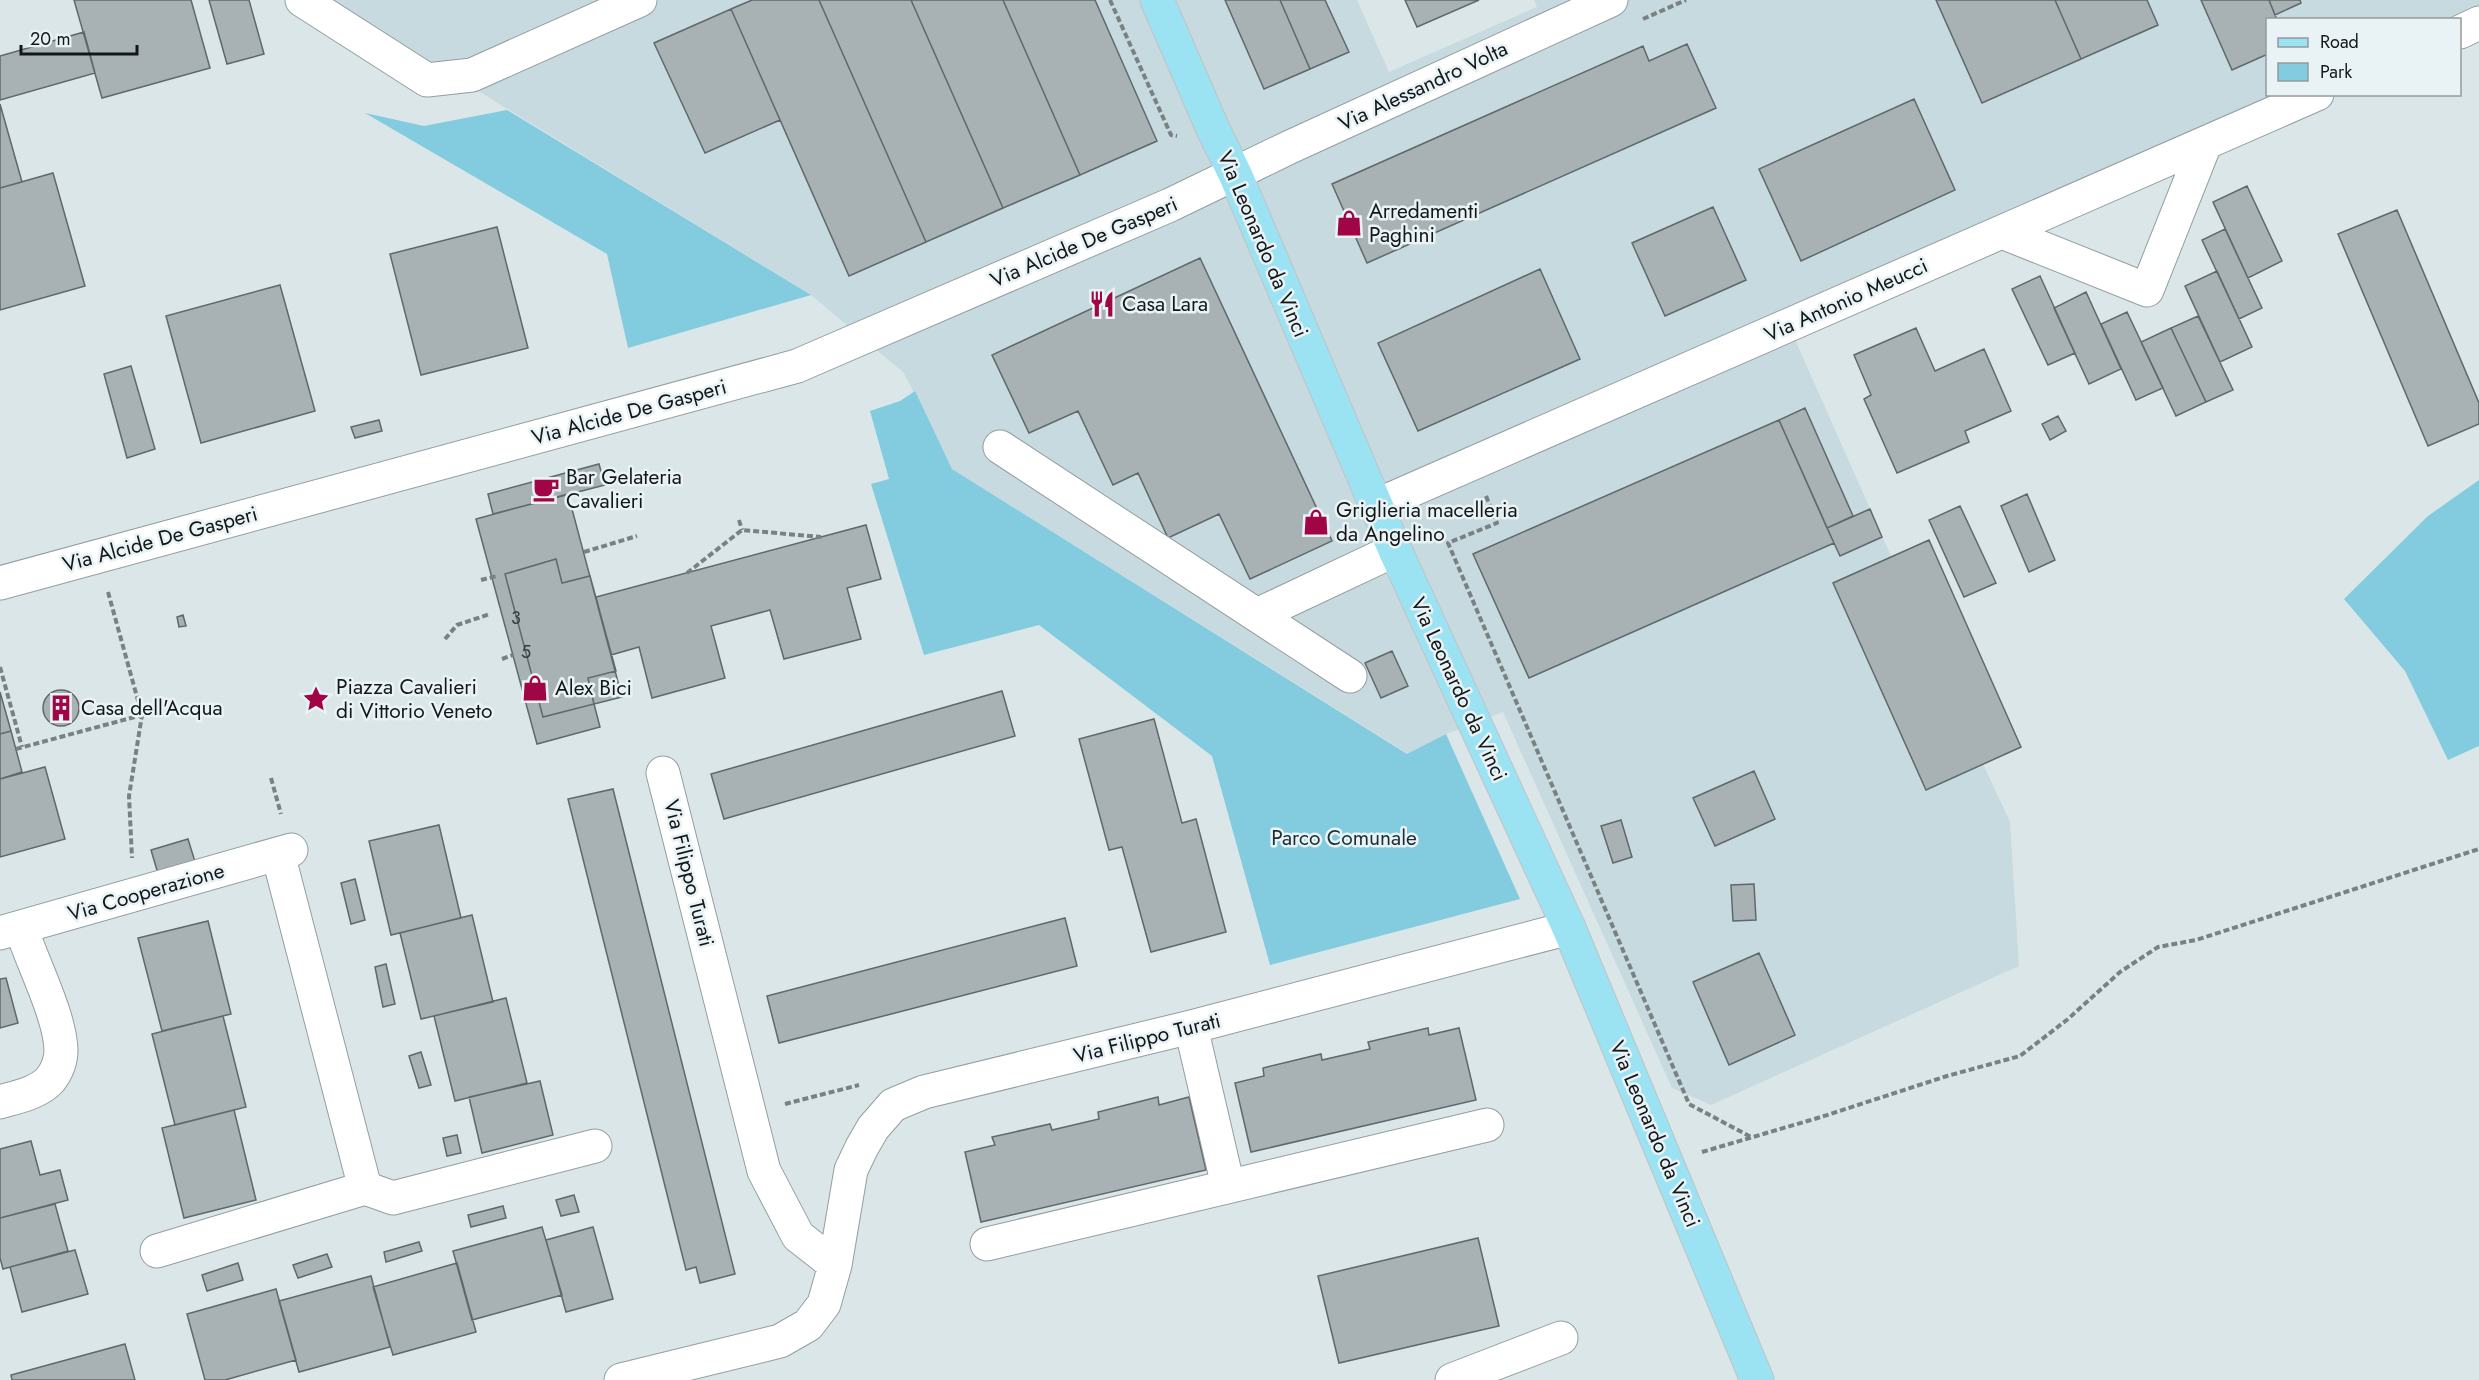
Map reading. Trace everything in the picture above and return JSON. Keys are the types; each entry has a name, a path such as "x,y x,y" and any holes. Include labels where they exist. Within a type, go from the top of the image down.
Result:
{"main road":[{"name":"Via Leonardo da Vinci","path":"1157,0 1235,174 1375,506 1569,928 1757,1380"}],"street":[{"path":"302,0 427,80 472,75 640,0"},
{"name":"Via Alessandro Volta","path":"1235,174 1611,0"},
{"path":"2461,32 2479,23"},
{"name":"Via Antonio Meucci","path":"1375,506 2313,96"},
{"path":"2002,232 2147,290 2205,144"},
{"name":"Via Alcide De Gasperi","path":"0,583 797,366 1170,206 1235,174"},
{"path":"1000,447 1350,676"},
{"path":"1257,615 1395,550"},
{"name":"Via Filippo Turati","path":"663,773 764,1172 798,1236 835,1265"},
{"name":"Via Cooperazione","path":"11,930 284,852 365,1188"},
{"name":"Via Filippo Turati","path":"621,1380 780,1341 808,1325 824,1304 835,1265 850,1170 873,1128 893,1105 924,1092 1191,1027 1569,928"},
{"path":"0,1102 33,1092 49,1081 59,1065 61,1050 57,1028 11,930"},
{"path":"1191,1027 1228,1186"},
{"path":"987,1244 1486,1125"},
{"path":"158,1251 365,1188 393,1198 595,1146"},
{"path":"1452,1380 1561,1338"}],"path":[{"path":"1472,464 1497,523 1448,543 1689,1104 1752,1137"},
{"path":"740,520 742,531"},
{"path":"687,573 742,531 821,537"},
{"path":"584,552 637,536"},
{"path":"99,556 142,715 129,796 134,895"},
{"path":"481,580 496,576"},
{"path":"445,639 457,625 490,614"},
{"path":"502,658 513,655"},
{"path":"0,667 22,747"},
{"path":"16,749 142,715"},
{"path":"1667,1162 1947,1076 2020,1056 2068,1019 2120,972 2158,948 2241,927 2479,849"},
{"path":"749,1113 865,1084 893,1105"}],"shaded area":[{"path":"330,0 1357,0 1389,72 1537,7 1534,0 2479,0 2479,14 2461,20 2266,18 2266,96 2293,96 1785,317 1891,556 1929,540 2021,747 1983,764 2010,822 2019,966 1711,1105 1672,1088 1503,712 1446,734 1408,754 952,469 904,373 811,295"}],"green space":[{"path":"507,110 811,295 628,348 607,254 365,113 424,126"},
{"name":"Parco Comunale","path":"915,391 952,469 1407,754 1446,734 1520,899 1270,965 1212,756 1039,625 924,655 871,484 889,479 870,411 900,401"},
{"path":"2479,480 2479,746 2448,760 2405,671 2344,599 2428,516"}],"building":[{"path":"74,0 191,0 210,68 102,98"},
{"path":"209,0 249,0 264,54 227,64"},
{"path":"752,0 819,0 926,242 849,276 731,9"},
{"path":"819,0 911,0 1003,208 926,242"},
{"path":"911,0 1003,0 1080,175 1003,208"},
{"path":"1003,0 1095,0 1157,141 1080,175"},
{"path":"1225,0 1280,0 1310,69 1264,89"},
{"path":"1280,0 1325,0 1349,52 1310,69"},
{"path":"1405,0 1479,0 1417,27"},
{"path":"1936,0 2055,0 2081,59 1982,103"},
{"path":"2055,0 2147,0 2158,25 2081,59"},
{"path":"2201,0 2269,0 2276,18 2266,18 2266,55 2232,70"},
{"path":"2269,0 2300,0 2301,3 2275,15"},
{"path":"731,9 780,120 705,153 654,43"},
{"path":"84,32 95,73 0,100 0,56"},
{"path":"1687,44 1716,108 1367,263 1332,184 1643,46 1649,61"},
{"path":"1914,99 1955,190 1801,261 1759,169"},
{"path":"0,104 22,182 0,188"},
{"path":"53,173 85,286 0,310 0,188"},
{"path":"2247,186 2282,261 2248,278 2213,202"},
{"path":"1713,207 1746,280 1665,316 1632,243"},
{"path":"2397,210 2479,403 2479,424 2428,446 2338,234"},
{"path":"497,227 528,348 421,375 390,254"},
{"path":"2225,229 2262,308 2239,319 2202,240"},
{"path":"1200,258 1332,541 1250,579 1219,514 1168,538 1138,473 1113,485 1078,411 1029,433 992,355"},
{"path":"1540,269 1580,359 1418,431 1378,343"},
{"path":"2217,271 2252,347 2220,362 2185,286"},
{"path":"2040,276 2075,353 2048,365 2012,289"},
{"path":"280,285 315,411 201,443 166,316"},
{"path":"2086,292 2121,369 2089,384 2054,308"},
{"path":"2127,312 2163,388 2136,400 2101,324"},
{"path":"2198,316 2233,390 2206,402 2171,328"},
{"path":"1916,328 1935,371 1984,349 2011,411 1965,431 1969,442 1897,473 1864,399 1871,395 1854,355"},
{"path":"2171,328 2206,402 2176,416 2141,342"},
{"path":"131,366 155,449 127,458 104,374"},
{"path":"1805,408 1853,516 1827,528 1779,420"},
{"path":"2058,416 2066,431 2050,440 2042,424"},
{"path":"379,420 382,431 355,438 351,427"},
{"path":"1779,420 1834,543 1529,678 1473,554"},
{"name":"Bar Gelateria Cavalieri","path":"599,464 605,485 493,514 488,494"},
{"path":"568,494 622,697 594,704 600,727 537,744 476,519"},
{"path":"2027,494 2055,560 2029,572 2001,506"},
{"path":"1960,506 1996,583 1964,597 1929,520"},
{"path":"1870,509 1882,537 1840,556 1827,528"},
{"path":"866,525 881,579 847,588 861,639 784,659 770,610 711,626 725,678 652,698 639,647 611,655 596,597"},
{"path":"1929,540 2021,747 1926,790 1833,583"},
{"path":"556,559 562,583 590,576 616,671 588,678 594,704 543,717 505,574"},
{"path":"183,615 186,626 179,627 177,617"},
{"path":"1392,651 1408,686 1381,698 1365,663"},
{"name":"Casa dell'Acqua","path":"61,690 74,695 79,708 74,721 61,726 48,721 43,708 48,695"},
{"path":"1002,691 1015,736 724,819 711,774"},
{"path":"0,692 11,731 0,734"},
{"path":"1154,719 1182,823 1196,819 1226,932 1151,952 1122,847 1109,850 1079,739"},
{"path":"11,731 22,772 0,779 0,734"},
{"path":"45,767 65,839 0,857 0,779"},
{"path":"1754,771 1775,819 1715,846 1693,798"},
{"path":"613,789 735,1274 700,1283 696,1267 686,1270 568,799"},
{"path":"1621,820 1632,857 1613,863 1601,826"},
{"path":"439,825 461,918 391,935 369,841"},
{"path":"188,839 196,865 159,877 151,850"},
{"path":"355,879 365,920 351,924 341,883"},
{"path":"1754,884 1756,920 1733,921 1731,885"},
{"path":"472,915 493,1002 421,1019 400,933"},
{"path":"1065,918 1077,966 779,1043 767,996"},
{"path":"208,921 231,1014 162,1031 138,938"},
{"path":"1759,953 1795,1035 1729,1065 1693,982"},
{"path":"386,964 395,1004 383,1007 375,967"},
{"path":"6,978 18,1023 0,1028 0,979"},
{"path":"506,998 527,1083 455,1101 434,1016"},
{"path":"223,1016 246,1107 175,1125 152,1034"},
{"path":"1428,1028 1429,1035 1459,1028 1476,1100 1251,1152 1235,1083 1264,1076 1263,1068 1321,1054 1322,1060 1370,1049 1368,1042"},
{"path":"421,1052 431,1085 419,1088 409,1056"},
{"path":"540,1081 553,1135 482,1153 469,1097"},
{"path":"1158,1097 1159,1105 1189,1097 1206,1170 981,1222 965,1152 995,1145 992,1137 1050,1124 1052,1130 1099,1119 1098,1112"},
{"path":"234,1110 256,1200 184,1218 162,1128"},
{"path":"457,1135 461,1153 447,1156 443,1138"},
{"path":"31,1141 40,1175 60,1170 68,1200 0,1218 0,1149"},
{"path":"574,1195 579,1212 561,1216 556,1200"},
{"path":"55,1204 68,1251 3,1269 0,1258 0,1218"},
{"path":"503,1206 506,1218 471,1227 468,1215"},
{"path":"542,1227 562,1295 472,1320 453,1251"},
{"path":"593,1227 613,1299 566,1312 546,1240"},
{"path":"1478,1238 1499,1326 1339,1363 1318,1276"},
{"path":"419,1242 422,1251 386,1262 384,1252"},
{"path":"75,1250 88,1294 22,1312 10,1267"},
{"path":"327,1254 332,1267 298,1278 293,1265"},
{"path":"238,1263 243,1280 207,1291 202,1275"},
{"path":"457,1263 476,1332 393,1355 373,1287"},
{"path":"371,1276 390,1347 299,1372 279,1301"},
{"path":"276,1289 296,1360 225,1380 205,1380 187,1314"},
{"path":"125,1344 135,1380 12,1380 11,1375"}],"place":[{"name":"Arredamenti Paghini","path":"1349,223"},
{"name":"Casa Lara","path":"1102,304"},
{"name":"Bar Gelateria Cavalieri","path":"546,489"},
{"name":"Griglieria macelleria da Angelino","path":"1316,522"},
{"name":"Alex Bici","path":"535,688"},
{"name":"Piazza Cavalieri di Vittorio Veneto","path":"316,699"},
{"name":"Casa dell'Acqua","path":"61,708"}]}
